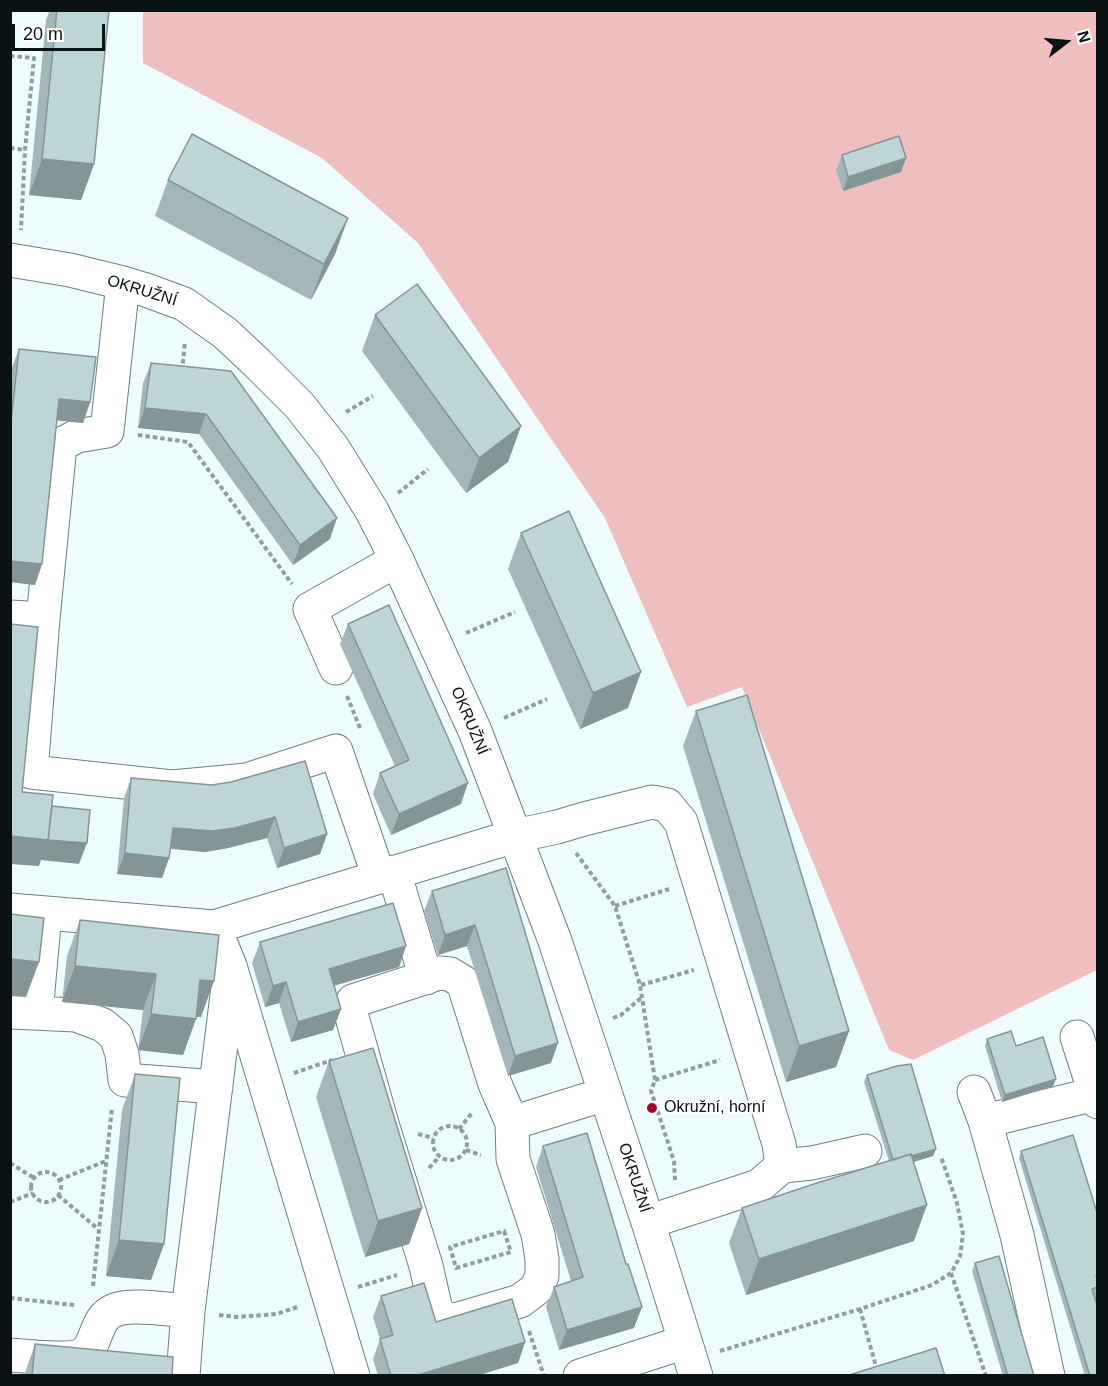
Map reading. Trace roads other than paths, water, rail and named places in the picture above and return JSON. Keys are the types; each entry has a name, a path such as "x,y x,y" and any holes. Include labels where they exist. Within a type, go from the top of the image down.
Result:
{"street":[{"name":"OKRUŽNÍ","path":"16,245 70,270 123,283 184,304 225,333 299,405 333,448 372,511 397,560 475,731 555,941 606,1095 663,1217 686,1342 696,1376"},
{"path":"123,283 107,431 77,436 60,445 31,772 172,788 247,780 336,751 426,978"},
{"path":"336,668 310,609 397,560"},
{"path":"10,617 43,619"},
{"path":"10,910 214,927 515,836 652,802 667,805 681,822 779,1144 782,1166"},
{"path":"45,913 23,1013 76,1016 103,1025 116,1036 122,1054 125,1080 216,1087"},
{"path":"214,927 230,966 266,1082 353,1376"},
{"path":"183,1376 230,966"},
{"path":"439,973 450,974 463,982 495,1084 512,1123 513,1159 538,1234 542,1276 536,1289 520,1301 455,1320 445,1319 436,1310 440,1262 361,1050 350,1010 353,1001 439,973"},
{"path":"1048,1376 1017,1235 979,1107 1096,1098 1077,1037"},
{"path":"512,1123 606,1095"},
{"path":"663,1217 759,1186 782,1166 812,1163 865,1151"},
{"path":"11,1359 68,1358 83,1355 90,1346 103,1318 114,1310 131,1307 189,1311"},
{"path":"580,1376 686,1342"}],"place":[{"name":"Okružní, horní","path":"652,1108"}]}
